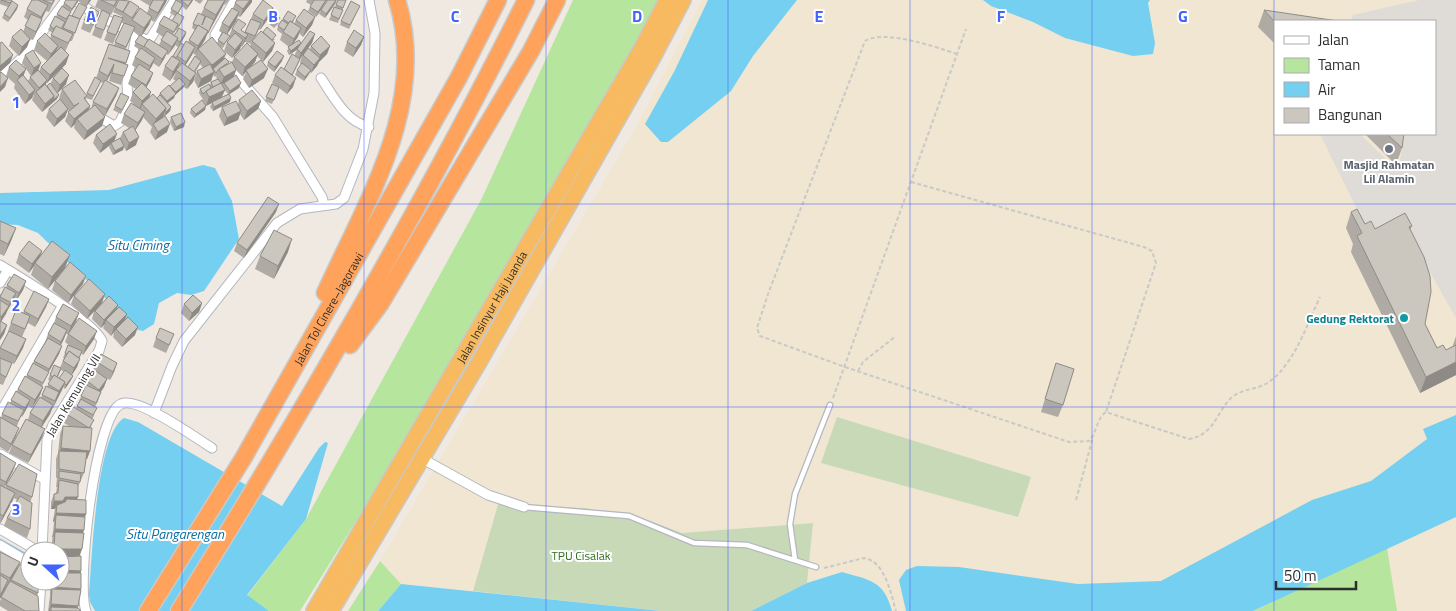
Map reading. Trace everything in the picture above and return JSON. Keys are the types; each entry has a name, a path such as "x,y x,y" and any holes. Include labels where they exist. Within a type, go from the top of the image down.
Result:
{"highway":[{"path":"288,377 392,142 402,108 405,70 403,34 397,0"},
{"name":"Jalan Tol Cinere–Jagorawi","path":"148,611 244,457 460,77 498,0"},
{"path":"179,611 304,408 392,254 483,86 526,0"},
{"path":"304,408 381,303 531,51 557,0"},
{"name":"Jalan Insinyur Haji Juanda","path":"321,609 463,357 644,46 667,0"},
{"name":"Jalan Insinyur Haji Juanda","path":"321,609 421,458 478,364 652,60 683,0"},
{"path":"463,357 478,364"}],"street":[{"path":"0,78 25,55 66,0"},
{"path":"75,0 94,14 142,40 150,39 175,0"},
{"path":"235,0 215,35 215,46 237,77 273,117 322,197 324,205"},
{"path":"154,412 184,341 269,232 291,213 308,206 336,204 344,198 356,168 368,127 374,93 376,52 369,0"},
{"path":"88,109 114,126 119,124 128,101 127,82 136,36"},
{"path":"321,78 350,119 357,124 368,127"},
{"path":"0,283 4,267 62,306 0,413"},
{"name":"Jalan Kemuning VII","path":"42,541 45,447 48,433 99,352 102,341 97,333 62,306"},
{"path":"85,609 84,555 96,465 109,417 116,407 126,403 154,412 212,448"},
{"path":"0,454 44,479"},
{"path":"421,458 488,495 524,507"},
{"path":"0,529 21,541"},
{"path":"0,546 20,557"},
{"path":"39,611 40,591"}],"lane":[{"path":"795,560 790,524 795,494 830,405"},
{"path":"524,507 629,516 694,543 747,545 816,567"}],"path":[{"path":"830,405 966,30"},
{"path":"957,54 920,43 880,37 865,41 768,294 757,328 760,336 858,372 1069,442 1083,443 1093,437"},
{"path":"911,182 1144,247 1152,251 1156,263 1106,412 1099,419 1076,500"},
{"path":"1106,412 1180,438 1197,438 1213,426 1235,395 1268,383 1277,376 1287,364 1320,297"},
{"path":"858,372 863,362 896,336"},
{"path":"816,567 825,568 864,558 871,559 879,566 896,611"}],"shaded area":[{"path":"702,0 1456,0 1456,611 892,611 889,599 842,572 807,583 813,523 682,533 645,519 586,508 523,506 499,502 473,591 401,584 380,561 635,129"},
{"path":"1419,0 1456,0 1456,318 1402,223 1371,238 1320,135 1361,135 1398,171 1405,135 1436,135 1436,20 1351,20 1353,15"}],"green space":[{"path":"573,0 658,0 624,68 384,476 300,611 269,611 247,596 306,519 482,198"},
{"path":"837,417 1031,477 1018,517 821,463"},
{"name":"TPU Cisalak","path":"499,501 523,506 585,508 645,519 682,533 813,523 807,583 751,611 661,611 473,591"},
{"path":"1387,548 1397,611 1253,611 1256,610"},
{"path":"380,561 401,584 378,611 348,611"}],"water":[{"path":"708,0 797,0 753,56 731,91 668,142 661,142 645,124 675,70"},
{"path":"983,0 1150,0 1148,3 1155,43 1153,54 1133,56 1065,38 1033,22 991,6"},
{"name":"Situ Ciming","path":"203,165 215,168 232,201 239,239 204,291 191,295 177,293 159,303 154,324 143,331 138,330 38,233 18,225 0,224 0,193 109,190"},
{"path":"1456,415 1456,517 1253,611 906,611 899,580 906,570 917,566 959,567 1078,584 1161,581 1312,500 1371,481 1427,439 1423,429"},
{"name":"Situ Pangarengan","path":"124,418 138,422 282,506 319,448 325,442 328,443 306,519 247,595 269,611 95,611 90,602 89,594 101,472 107,447 115,429"},
{"path":"842,572 868,580 880,587 889,601 892,611 751,611 807,583"},
{"path":"401,584 661,611 378,611"}],"building":[{"path":"1,0 12,0 10,3"},
{"path":"32,0 38,0 48,5 41,17 27,9"},
{"path":"43,0 54,0 52,4"},
{"path":"66,0 78,0 72,9 64,3"},
{"path":"101,0 117,0 114,6"},
{"path":"119,0 129,1 123,12 115,8"},
{"path":"153,0 165,0 158,13 149,8"},
{"path":"176,0 183,4 178,13 171,9"},
{"path":"181,0 192,0 188,6"},
{"path":"208,0 225,0 216,15 204,8"},
{"path":"237,0 250,0 243,9 235,3"},
{"path":"263,0 273,8 264,21 253,14"},
{"path":"314,0 326,0 318,12 310,7"},
{"path":"328,0 336,0 326,14 321,10"},
{"path":"338,0 346,0 343,8 336,5"},
{"path":"12,1 18,5 10,18 4,14"},
{"path":"130,1 139,7 132,18 123,12"},
{"path":"351,1 360,6 350,25 341,21"},
{"path":"79,3 87,7 80,19 72,16"},
{"path":"62,6 71,12 66,19 57,14"},
{"path":"91,7 99,12 93,25 84,20"},
{"path":"334,7 343,10 339,19 331,15"},
{"path":"140,8 152,17 144,28 132,20"},
{"path":"232,8 239,12 229,27 222,23"},
{"path":"304,9 315,17 306,28 296,20"},
{"path":"102,10 110,14 104,30 95,27"},
{"path":"1264,10 1331,20 1274,20"},
{"path":"288,11 296,16 289,23 283,19"},
{"path":"177,13 184,17 179,26 172,21"},
{"path":"198,13 205,16 202,25 206,16 214,20 208,33 208,31 198,25 193,24"},
{"path":"31,14 42,19 36,32 25,26"},
{"path":"274,14 280,18 276,24 270,20"},
{"path":"69,15 80,19 75,33 63,28"},
{"path":"114,15 123,18 116,35 107,32"},
{"path":"55,16 65,22 61,29 56,26 54,29 50,26"},
{"path":"164,16 178,24 174,32 159,24"},
{"path":"238,19 246,24 241,30 248,35 245,38 232,29"},
{"path":"251,19 261,23 255,36 245,32"},
{"path":"282,20 288,24 284,30 278,26"},
{"path":"290,21 301,28 294,39 283,32"},
{"path":"124,23 135,27 126,47 115,42"},
{"path":"198,25 208,31 198,46 189,40"},
{"path":"56,26 73,34 68,43 51,35"},
{"path":"267,27 276,35 272,40 263,32"},
{"path":"179,28 186,32 180,42 174,36"},
{"path":"21,29 30,39 22,47 12,37"},
{"path":"354,30 364,37 356,48 347,42"},
{"path":"167,31 178,38 172,47 161,40"},
{"path":"261,31 275,43 266,53 252,41"},
{"path":"310,31 315,34 301,53 297,49"},
{"path":"223,32 230,36 224,44 218,40"},
{"path":"45,33 58,46 51,54 37,41"},
{"path":"235,33 243,40 235,50 227,42"},
{"path":"140,35 148,40 144,47 135,42"},
{"path":"321,36 330,46 320,55 311,46"},
{"path":"212,37 226,54 212,65 198,49"},
{"path":"149,39 168,51 162,59 144,46"},
{"path":"299,40 301,43 291,51 288,47"},
{"path":"186,41 195,47 186,62 177,56"},
{"path":"2,42 13,55 0,66 0,43"},
{"path":"181,43 184,45 176,58 173,56"},
{"path":"247,43 258,54 245,67 234,57"},
{"path":"109,44 130,51 126,63 108,58 128,65 124,76 112,73 114,64 108,76 99,71"},
{"path":"61,47 69,55 50,75 41,67"},
{"path":"141,48 155,58 150,66 135,57"},
{"path":"308,48 320,58 314,65 303,55"},
{"path":"33,50 41,63 34,68 25,55"},
{"path":"277,51 284,56 275,67 268,62"},
{"path":"292,54 300,59 292,75 284,69"},
{"path":"172,56 180,61 173,72 165,66"},
{"path":"195,56 201,61 194,72 188,67"},
{"path":"225,58 229,62 216,73 213,69"},
{"path":"16,60 26,69 19,76 9,67"},
{"path":"261,60 268,69 252,80 246,70"},
{"path":"232,62 236,70 224,77 219,69"},
{"path":"182,63 196,73 190,81 176,70"},
{"path":"302,63 311,70 305,77 297,70"},
{"path":"139,64 153,73 146,85 131,76"},
{"path":"210,64 214,72 201,79 197,71"},
{"path":"281,67 296,78 290,86 275,75"},
{"path":"62,68 69,75 60,85 53,78"},
{"path":"38,70 47,80 39,88 30,77"},
{"path":"0,73 8,78 0,87"},
{"path":"23,75 35,90 29,95 17,80"},
{"path":"236,75 241,83 230,91 224,83"},
{"path":"95,77 101,81 93,96 87,93"},
{"path":"179,78 185,84 176,92 170,86"},
{"path":"218,79 221,83 213,87 211,82"},
{"path":"75,80 87,96 84,98 90,106 74,119 68,112 79,103 74,106 62,89"},
{"path":"105,80 119,88 107,109 93,102"},
{"path":"50,83 59,95 53,100 54,96 47,86"},
{"path":"142,83 151,92 142,101 133,92"},
{"path":"221,83 225,90 209,97 206,91"},
{"path":"45,84 54,96 45,104 36,92"},
{"path":"209,84 211,88 203,94 200,89"},
{"path":"272,84 279,87 274,100 266,97"},
{"path":"169,85 176,94 167,101 160,93"},
{"path":"252,90 261,101 247,111 239,100"},
{"path":"121,93 129,97 122,110 115,106"},
{"path":"153,94 166,108 156,119 142,104"},
{"path":"229,94 231,98 214,107 212,102"},
{"path":"160,95 171,107 166,112 166,108 157,98"},
{"path":"60,99 68,109 57,119 49,109"},
{"path":"202,100 206,106 196,114 191,109"},
{"path":"236,101 241,111 227,118 222,107"},
{"path":"131,103 145,112 138,123 124,114"},
{"path":"95,105 105,117 87,131 77,119"},
{"path":"181,113 185,122 176,127 171,117"},
{"path":"165,116 170,124 158,132 153,124"},
{"path":"110,124 117,134 103,144 96,135"},
{"path":"133,126 139,137 129,143 123,132"},
{"path":"1388,135 1404,135 1402,148"},
{"path":"120,138 124,146 115,151 111,143"},
{"path":"268,197 279,204 247,250 237,243"},
{"name":"Gedung Rektorat","path":"1357,209 1365,224 1371,221 1375,229 1405,213 1412,226 1409,227 1424,257 1430,276 1431,292 1425,324 1437,348 1443,345 1446,350 1456,345 1456,362 1426,377 1357,236 1362,233 1351,212"},
{"path":"0,221 16,228 8,244 0,240"},
{"path":"274,230 292,239 278,266 260,256"},
{"path":"29,241 42,251 32,264 19,254"},
{"path":"52,241 70,255 52,277 35,263"},
{"path":"70,262 86,276 71,295 55,281"},
{"path":"14,274 26,281 19,293 7,285"},
{"path":"89,279 105,294 90,311 74,296"},
{"path":"5,287 16,293 10,302 0,297"},
{"path":"34,291 49,299 38,319 24,311"},
{"path":"193,295 202,303 192,313 184,304"},
{"path":"109,296 118,305 104,320 95,311"},
{"path":"0,300 9,306 1,317 0,316"},
{"path":"63,304 79,313 71,326 56,317"},
{"path":"119,307 127,314 114,327 106,320"},
{"path":"16,310 30,316 25,329 11,323"},
{"path":"128,317 138,327 126,339 116,329"},
{"path":"79,318 97,331 86,346 68,334"},
{"path":"0,321 7,325 0,336"},
{"path":"54,323 67,330 61,342 48,334"},
{"path":"160,328 174,334 169,345 156,338"},
{"path":"9,331 26,339 17,356 0,348"},
{"path":"48,338 62,346 49,369 34,361"},
{"path":"68,345 82,351 79,358 69,351 67,354 65,353"},
{"path":"69,351 80,359 74,368 63,361"},
{"path":"101,354 117,363 113,372 97,362"},
{"path":"0,358 12,363 6,377 0,374"},
{"path":"33,363 49,372 43,383 27,375"},
{"path":"1056,363 1074,369 1063,405 1045,399"},
{"path":"54,365 61,368 57,377 50,375"},
{"path":"93,369 107,379 99,390 86,380"},
{"path":"65,370 73,376 66,385 59,378"},
{"path":"54,375 65,382 59,391 48,384"},
{"path":"25,376 43,387 35,400 18,389"},
{"path":"86,385 101,392 96,403 81,396"},
{"path":"46,386 59,392 55,401 42,395"},
{"path":"16,391 30,400 25,408 11,400"},
{"path":"40,397 53,405 43,421 30,413"},
{"path":"81,399 97,408 93,415 77,406"},
{"path":"8,402 24,410 18,421 2,414"},
{"path":"72,406 94,420 89,428 68,415"},
{"path":"0,417 19,428 11,444 0,437"},
{"path":"26,419 45,429 31,455 12,445"},
{"path":"63,426 92,428 90,451 61,448"},
{"path":"59,451 87,452 84,473 59,469"},
{"path":"0,453 16,463 6,482 0,479"},
{"path":"19,464 37,474 32,497 6,485"},
{"path":"59,471 81,474 80,482 59,478"},
{"path":"59,480 78,484 78,497 65,497 63,501 54,501 54,494 58,493"},
{"path":"0,485 15,493 3,516 0,514"},
{"path":"20,496 32,503 30,529 7,518"},
{"path":"67,499 86,500 86,514 56,513 57,505 65,502"},
{"path":"56,515 85,517 84,530 55,529"},
{"path":"55,532 84,533 82,549 70,549 70,541 54,541"},
{"path":"0,552 20,562 10,578 0,573"},
{"path":"81,556 81,571 70,570 70,557"},
{"path":"20,564 20,584 11,580"},
{"path":"70,573 81,573 81,589 70,588"},
{"path":"0,575 8,580 0,596"},
{"path":"10,581 20,586 20,591 29,591 38,596 39,611 25,611 1,597"},
{"path":"81,590 78,606 51,604 52,591"},
{"path":"51,607 78,608 81,611 51,611"}],"waterway":[{"path":"0,540 20,551"}],"place":[{"name":"Masjid Rahmatan Lil Alamin","path":"1389,149"},
{"name":"Gedung Rektorat","path":"1404,318"}]}
